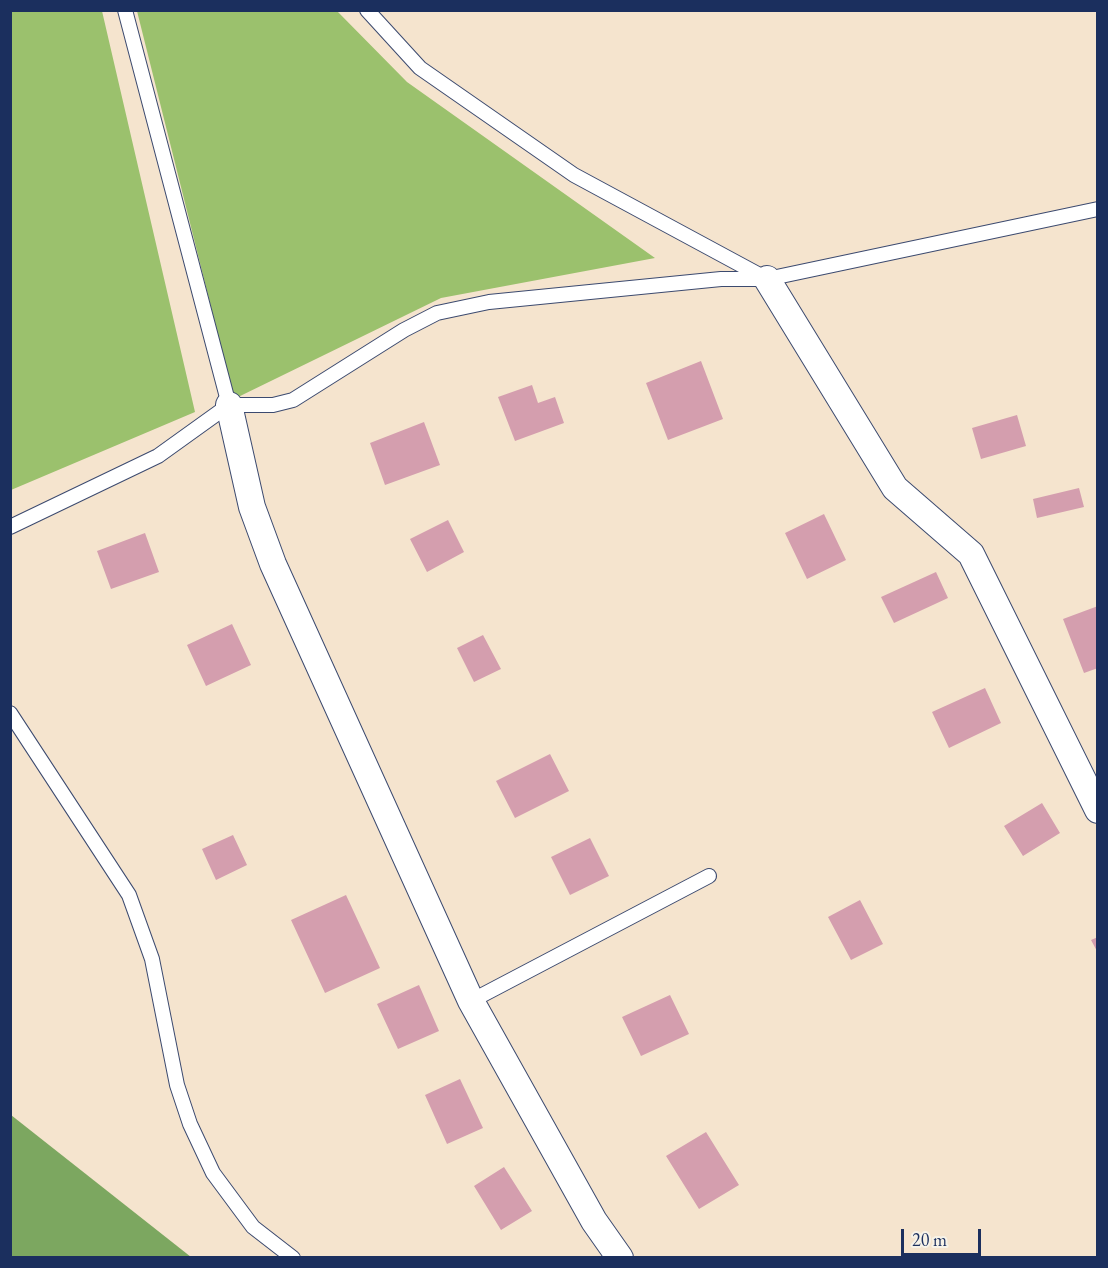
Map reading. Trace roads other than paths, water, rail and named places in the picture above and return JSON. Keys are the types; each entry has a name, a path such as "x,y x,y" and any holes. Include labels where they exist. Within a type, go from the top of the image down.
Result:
{"street":[{"path":"767,279 895,488 971,554 1098,810"},
{"path":"229,405 252,507 273,564 471,1001 594,1221 620,1257"}],"lane":[{"path":"125,10 229,405"},
{"path":"367,10 420,68 574,175 767,279"},
{"path":"10,527 158,456 229,405 273,405 293,400 404,330 436,313 489,302 721,279 767,279 1098,208"},
{"path":"10,713 129,895 152,958 177,1085 190,1124 213,1173 253,1227 292,1257"},
{"path":"471,1001 709,876"}]}
